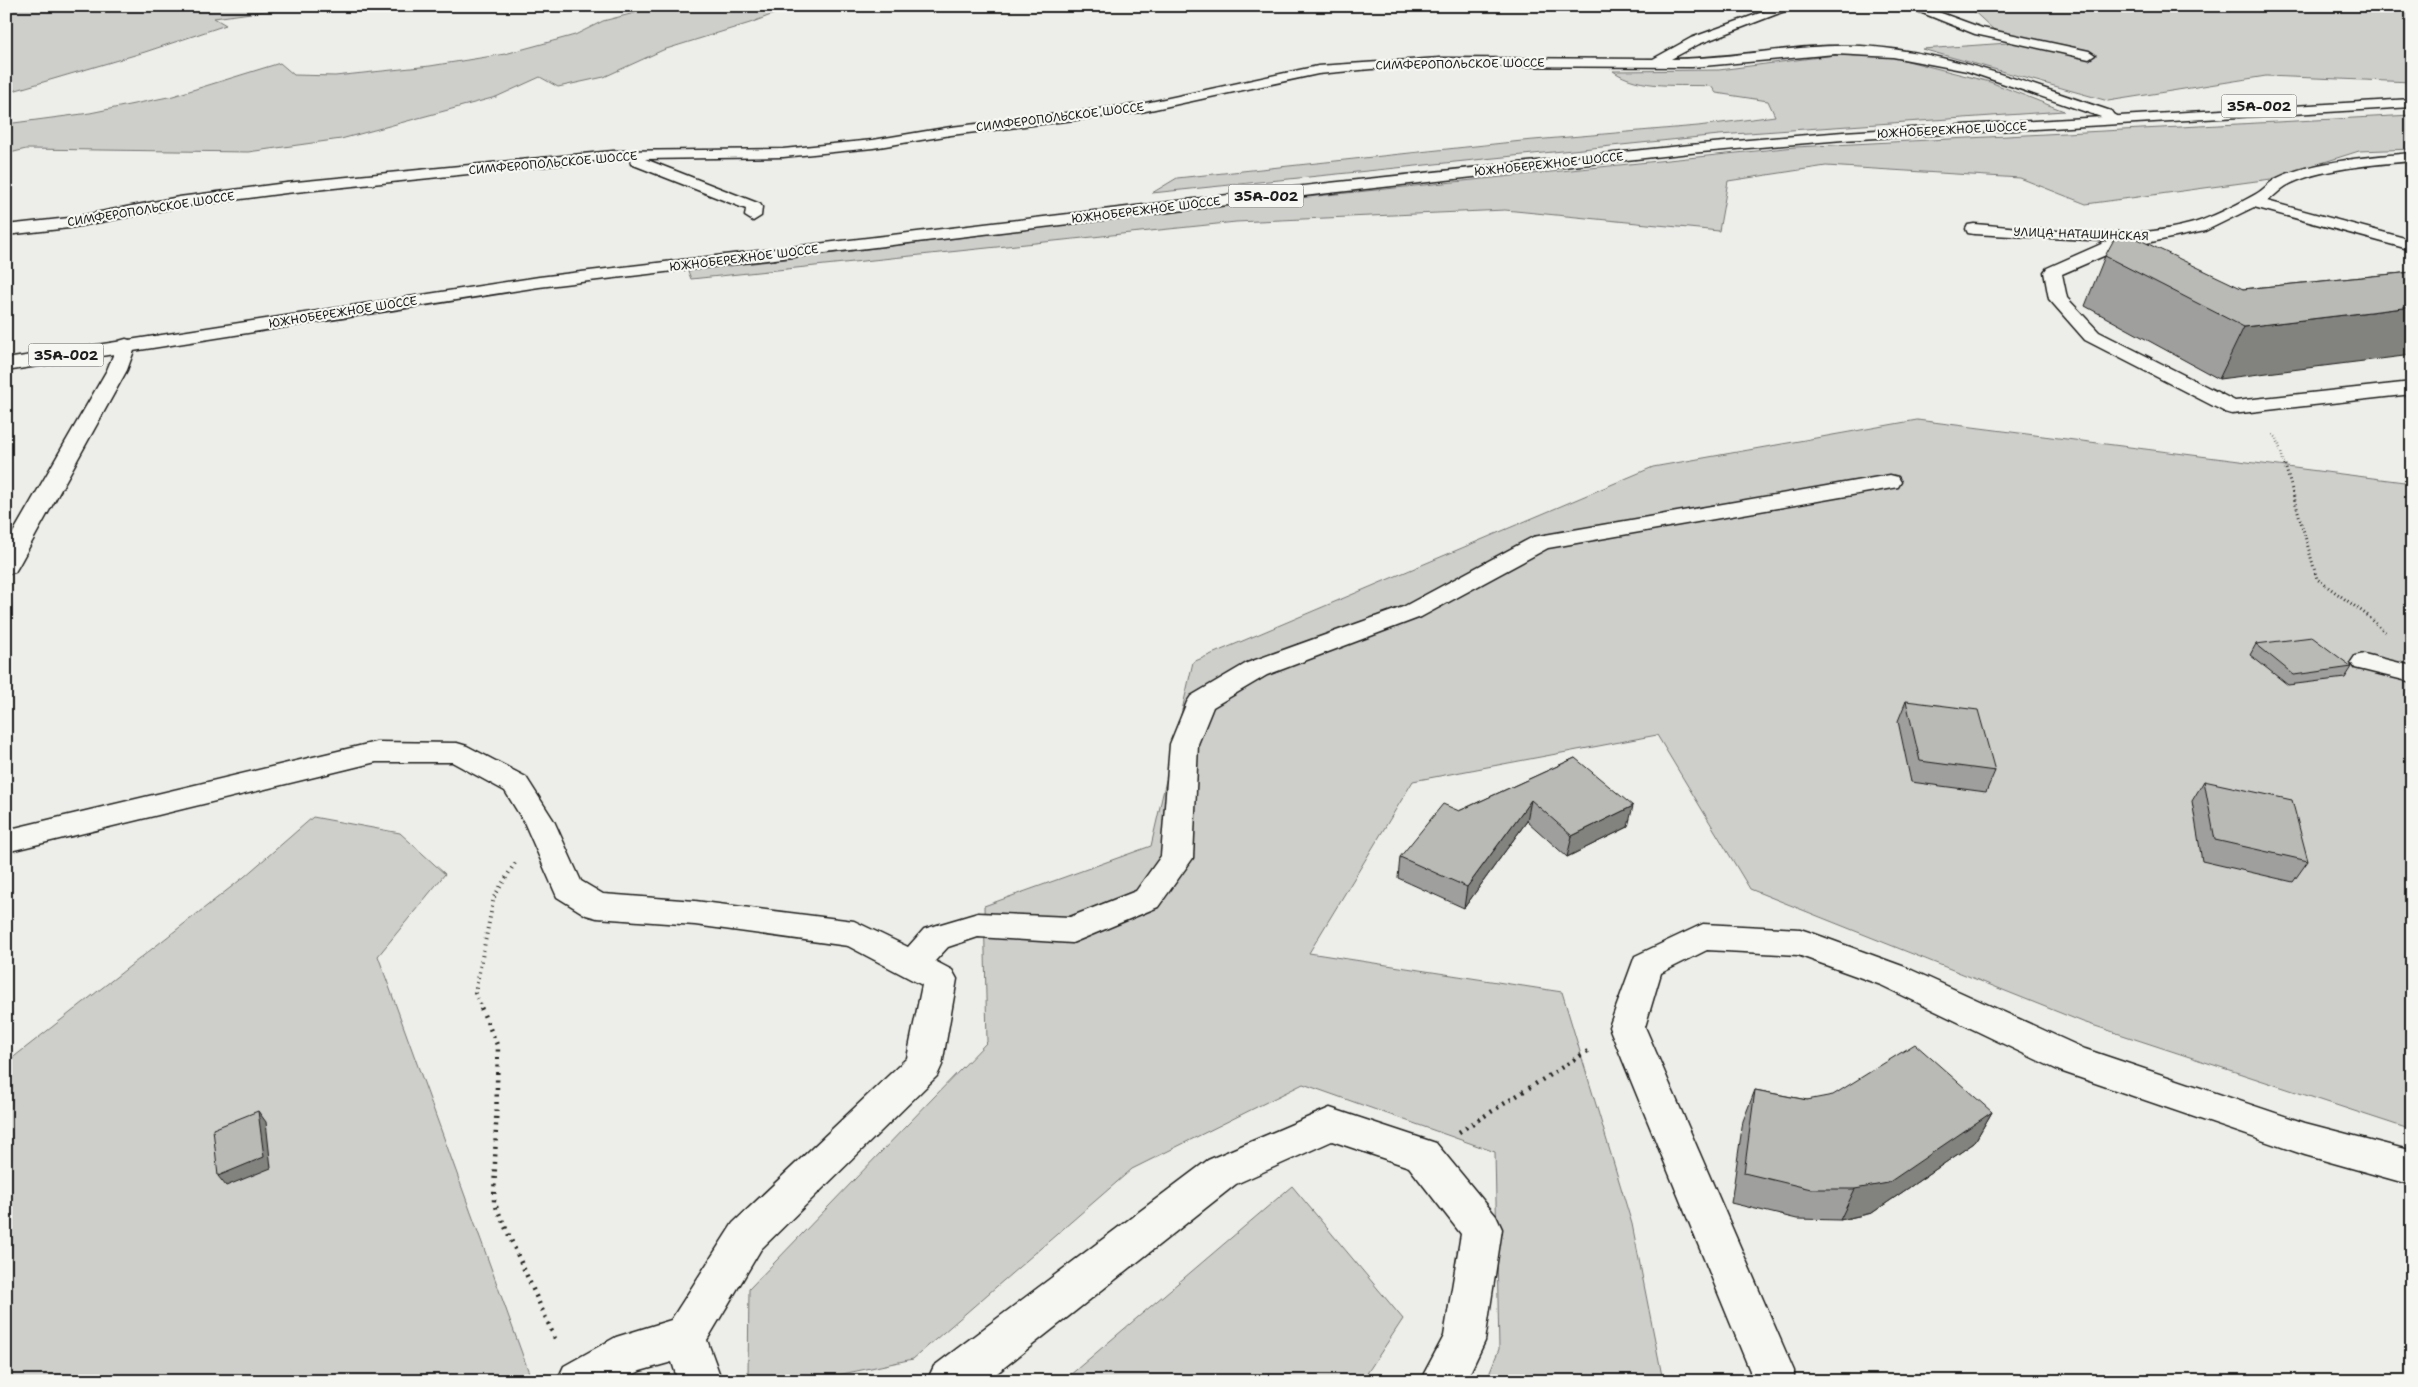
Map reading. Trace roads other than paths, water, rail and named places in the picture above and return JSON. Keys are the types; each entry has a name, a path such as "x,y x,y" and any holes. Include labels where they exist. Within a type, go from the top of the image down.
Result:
{"main road":[{"path":"1654,63 1695,41 1768,13 1792,6"},
{"path":"1912,6 1979,31 2089,55"},
{"name":"СИМФЕРОПОЛЬСКОЕ ШОССЕ","path":"6,230 69,223 179,202 286,188 613,155 782,153 873,144 950,131 1141,108 1318,70 1362,66 1440,62 1654,63 1729,61 1835,50 1893,53 1970,68 2111,117"},
{"name":"ЮЖНОБЕРЕЖНОЕ ШОССЕ","path":"126,345 166,344 181,336 539,282 1339,187 1690,149 1843,136 2412,96"},
{"name":"ЮЖНОБЕРЕЖНОЕ ШОССЕ","path":"11,357 135,332 539,273 1673,143 1835,130 2412,103"},
{"path":"613,155 683,178 754,207 753,216"},
{"name":"УЛИЦА НАТАШИНСКАЯ","path":"1974,229 2075,236 2146,237 2171,234 2199,227 2263,197 2280,183 2305,174 2365,161 2412,157"},
{"path":"2253,202 2412,245"},
{"path":"2146,237 2116,244 2053,272 2058,299 2092,336 2232,408 2412,388"},
{"path":"11,357 51,351 126,345 244,322 260,314"},
{"path":"6,567 116,370 126,345"},
{"name":"35А-002","path":"11,357 70,360 126,345"},
{"path":"912,964 936,938 978,925 1072,930 1147,899 1177,858 1184,744 1201,702 1257,669 1412,612 1541,542 1890,482"},
{"path":"2364,662 2412,674"},
{"path":"6,841 376,752 457,753 516,784 539,821 568,890 597,906 695,912 854,934 940,979 924,1065 747,1236 685,1337 631,1352 579,1381"},
{"path":"1772,1381 1772,1371 1627,1027 1647,965 1703,937 1800,942 1893,976 2074,1060 2305,1139 2412,1168"},
{"path":"949,1381 974,1364 1222,1172 1330,1124 1422,1154 1482,1229 1464,1341 1442,1381"},
{"path":"685,1337 700,1381"}]}
